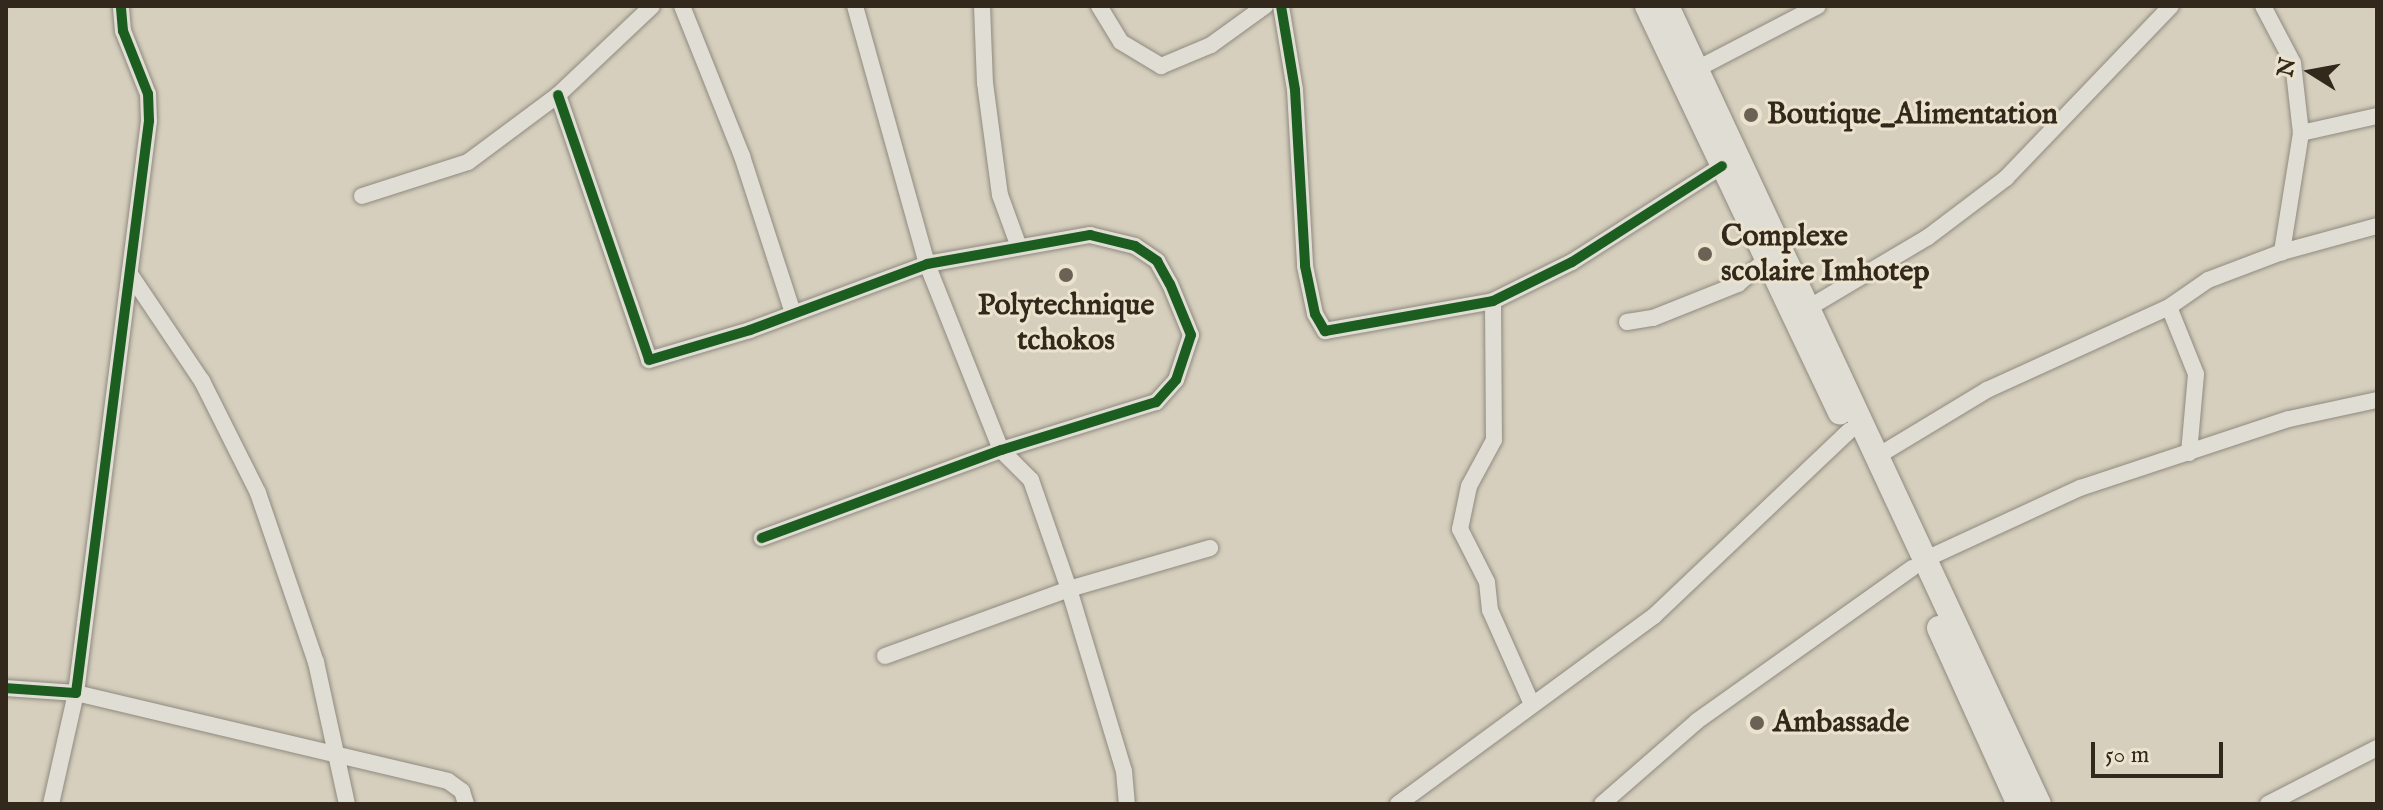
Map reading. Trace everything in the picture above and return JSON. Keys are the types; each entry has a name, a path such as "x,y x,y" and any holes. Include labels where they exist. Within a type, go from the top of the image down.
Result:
{"main road":[{"path":"1647,6 1849,431 2039,804"},
{"path":"1667,6 1810,307 1876,457 2019,804"}],"street":[{"path":"51,804 76,693 149,121 148,94 123,31 121,6"},
{"path":"362,196 468,162 558,95 652,6"},
{"path":"682,6 742,156 793,313"},
{"path":"855,6 927,264 1001,450 1031,480 1069,589 1124,771 1127,804"},
{"path":"982,6 985,83 998,182 1019,247"},
{"path":"1099,6 1121,42 1161,66 1211,45 1265,6"},
{"path":"1281,6 1295,90 1305,266 1325,331 1493,301 1572,262 1722,166"},
{"path":"1697,69 1818,6"},
{"path":"1810,307 1928,237 2006,178 2171,6"},
{"path":"2263,6 2293,63 2301,133 2282,252"},
{"path":"558,95 649,360 793,313 927,264 1090,235 1135,246 1157,261 1191,335 1176,380 1156,402 1001,450 762,538"},
{"path":"2301,133 2377,116"},
{"path":"1876,457 1987,390 2169,307 2208,280 2282,252 2377,226"},
{"path":"1627,322 1653,318 1738,284 1766,260"},
{"path":"130,274 202,381 258,493 316,662 347,804"},
{"path":"1493,301 1494,440 1469,486 1460,529 1487,582 1490,610 1531,702"},
{"path":"2169,307 2196,374 2189,453"},
{"path":"1602,804 1697,721 1918,564 2080,488 2332,406 2377,400"},
{"path":"1398,804 1696,581 1849,431"},
{"path":"885,656 1069,589 1210,548"},
{"path":"6,688 76,693 448,781 462,791 466,804"},
{"path":"2268,804 2377,748"}],"cycle path":[{"path":"6,688 76,693 149,121 148,94 123,31 121,6"},
{"path":"1281,6 1295,90 1305,266 1315,314 1325,331 1493,301 1572,262 1722,166"},
{"path":"558,95 649,360 750,330 927,264 1090,235 1135,246 1157,261 1170,284 1191,335 1176,380 1156,402 1001,450 762,538"}],"place":[{"name":"Boutique_Alimentation","path":"1751,115"},
{"name":"Complexe scolaire Imhotep","path":"1705,254"},
{"name":"Polytechnique tchokos","path":"1066,275"},
{"name":"Ambassade","path":"1757,723"}]}
